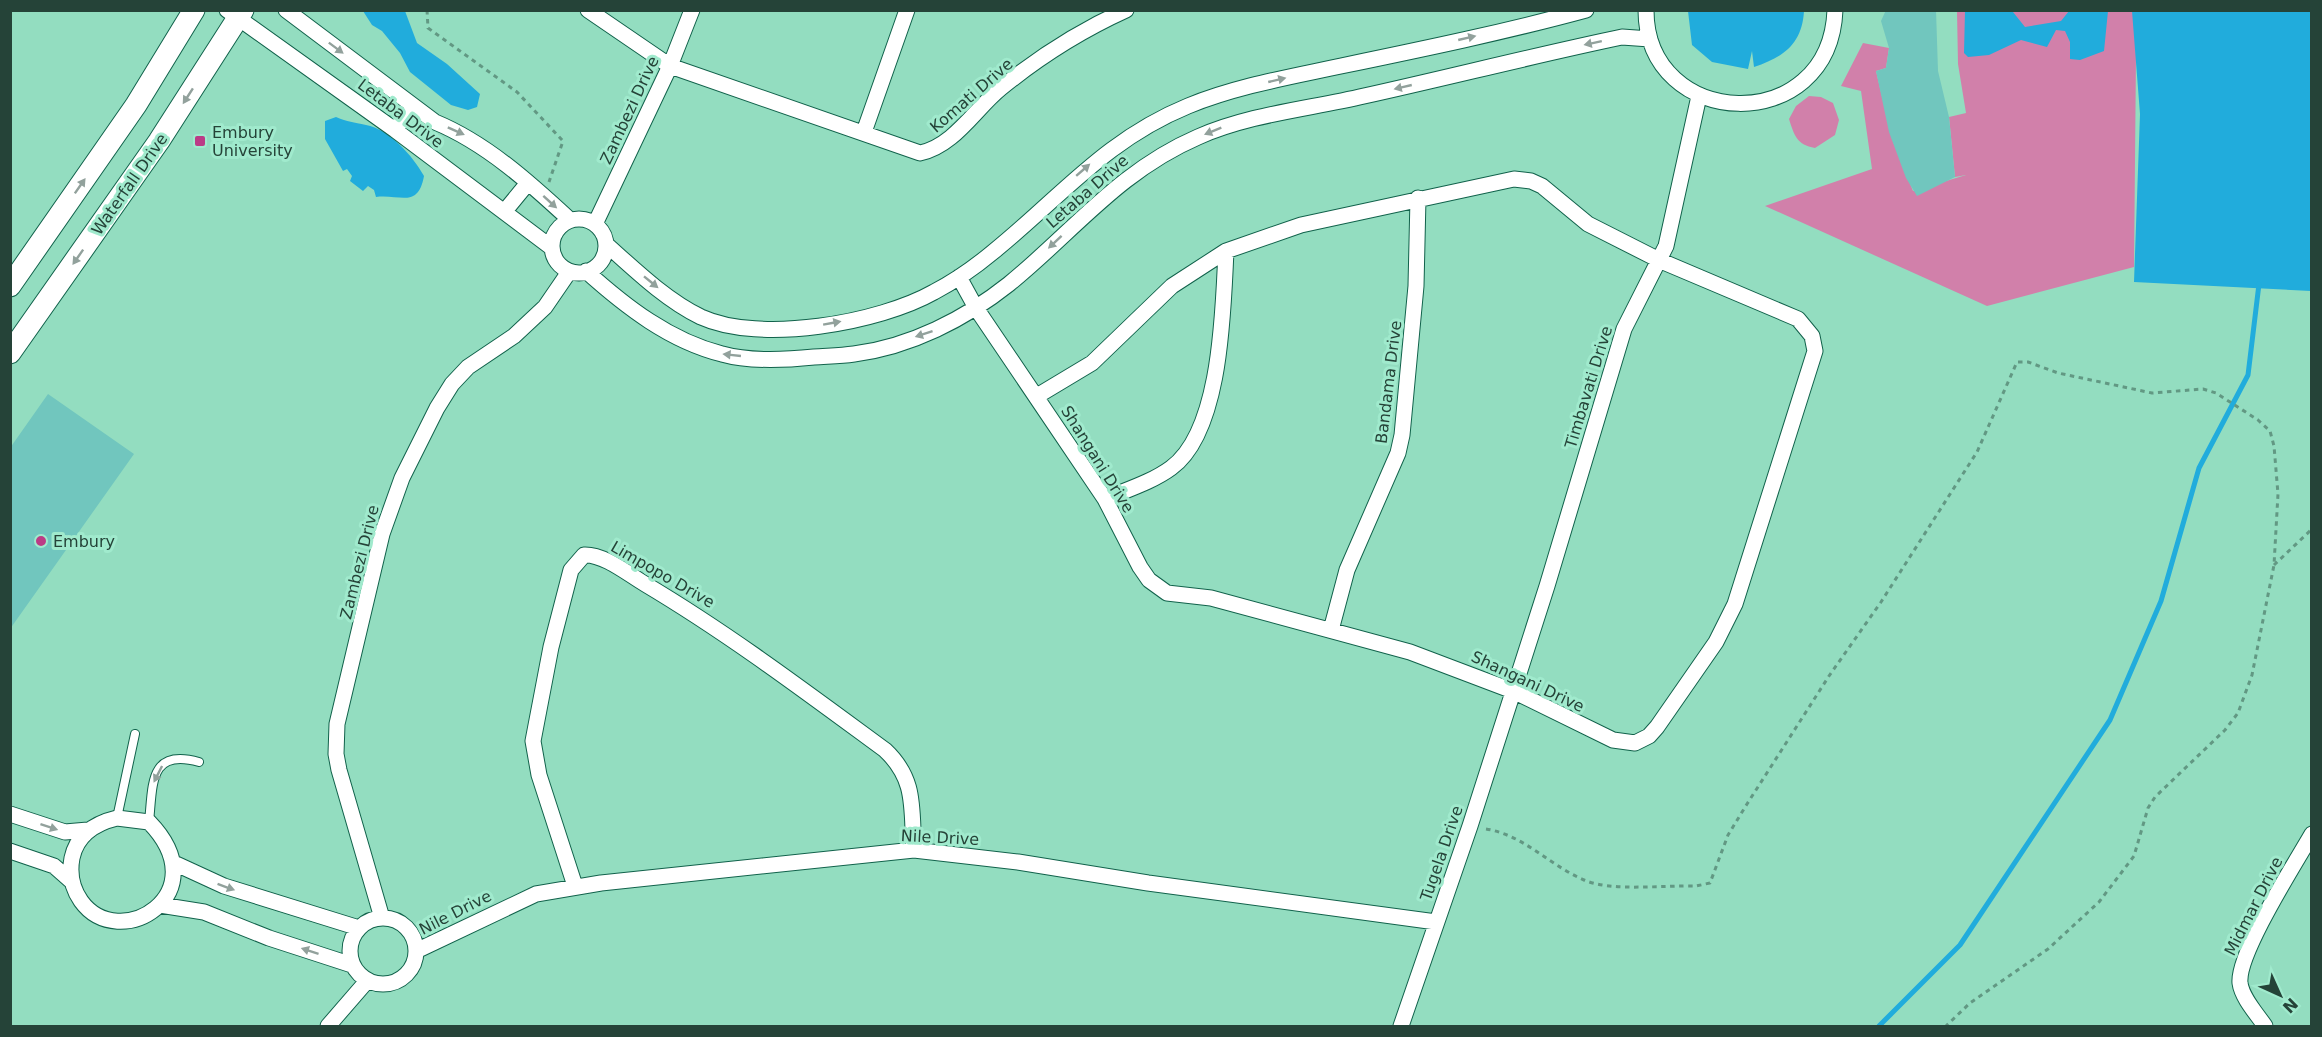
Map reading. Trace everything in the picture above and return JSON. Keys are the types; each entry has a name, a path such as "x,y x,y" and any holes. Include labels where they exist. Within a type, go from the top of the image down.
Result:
{"main road":[{"path":"10,286 136,105 194,10"},
{"name":"Waterfall Drive","path":"10,353 159,141 236,13"}],"street":[{"name":"Letaba Drive","path":"286,10 435,122 463,133 570,220"},
{"name":"Komati Drive","path":"588,10 670,66 920,153 930,151 946,141 1001,88 1071,39 1126,10"},
{"name":"Zambezi Drive","path":"595,224 670,66 692,10"},
{"path":"864,132 907,10"},
{"name":"Letaba Drive","path":"606,244 686,308 704,318 741,328 774,331 858,318 912,302 959,277 993,253 1104,153 1158,119 1187,106 1276,80 1586,10"},
{"path":"1646,10 1650,39 1661,62 1678,82 1699,96 1732,105 1766,102 1797,88 1821,63 1834,31 1835,10"},
{"name":"Letaba Drive","path":"236,13 552,248"},
{"name":"Letaba Drive","path":"586,271 617,299 652,322 684,341 724,355 787,360 855,354 937,330 976,308 1010,284 1099,201 1136,170 1195,138 1229,124 1365,96 1622,37 1650,39"},
{"name":"Timbavati Drive","path":"1513,691 1624,329 1639,296 1660,261 1699,96"},
{"path":"395,130 413,106"},
{"path":"1037,396 1092,363 1172,286 1226,251 1301,225 1418,198 1494,182 1531,181 1542,186 1588,224 1660,261"},
{"path":"504,212 527,184"},
{"name":"Bandama Drive","path":"1331,630 1347,570 1398,453 1402,435 1416,286 1418,198"},
{"path":"579,219 595,224 601,229 606,244 603,259 599,265 586,271 569,272 554,258 552,248 556,231 570,220 579,219"},
{"path":"1105,499 1171,468 1191,445 1217,374 1226,251"},
{"name":"Shangani Drive","path":"959,277 976,308 1105,499 1140,567 1149,580 1167,593 1211,598 1410,652 1513,691 1613,741 1635,743 1649,736 1667,716 1720,634 1735,604 1809,374 1814,342 1806,327 1798,319 1660,261"},
{"name":"Zambezi Drive","path":"382,918 336,754 337,724 378,546 402,478 452,384 468,367 530,322 545,307 569,272"},
{"name":"Limpopo Drive","path":"575,886 539,775 533,741 551,647 572,570 584,555 597,557 617,567 709,622 885,750 900,766 908,780 914,850"},
{"name":"Tugela Drive","path":"1401,1026 1470,826 1513,691"},
{"path":"10,814 65,832 88,830"},
{"path":"10,851 54,866 71,880 84,905 108,919 136,919 160,905 173,878 174,862 169,847 149,822 117,818 101,822 88,830 73,853 71,880"},
{"name":"Midmar Drive","path":"2265,1026 2242,991 2241,970 2250,947 2312,834"},
{"name":"Nile Drive","path":"416,951 518,901 536,894 575,886 914,850 1006,860 1436,922"},
{"path":"174,862 224,886 358,928"},
{"path":"160,905 204,912 269,938 352,965"},
{"path":"382,918 392,919 410,931 416,951 409,972 401,980 390,984 367,981 358,975 352,965 350,942 358,928 371,920 382,918"},
{"path":"328,1026 367,981"}],"lane":[{"path":"117,818 135,734"},
{"path":"149,822 154,780 159,769 171,758 180,757 199,762"}],"path":[{"path":"427,10 428,28 517,92 563,141 548,186 549,201"},
{"path":"1470,826 1503,832 1569,873 1598,884 1695,886 1710,883 1728,835 1762,779 1881,602 1967,468 1997,408 2016,362 2028,362 2058,373 2152,393 2172,394 2198,388 2216,393 2267,426 2274,446 2278,512 2274,565 2255,663 2243,702 2234,720 2156,797 2148,808 2133,856 2094,907 2048,949 1970,1003 1946,1026"},
{"path":"2274,565 2312,529"}],"shaded area":[{"path":"1957,11 2133,11 2136,55 2134,267 1987,306 1765,206 1872,169 1861,91 1841,86 1863,43 1889,48 1886,68 1876,71 1892,139 1913,191 1966,175 1955,177 1949,117 1966,113 1958,64"},
{"path":"1809,96 1821,97 1833,103 1839,120 1835,135 1815,148 1800,142 1789,119 1796,106"}],"water":[{"path":"1804,10 1800,32 1790,48 1774,59 1754,67 1752,51 1748,69 1712,62 1692,45 1688,11"},
{"path":"363,11 405,11 417,43 447,64 480,94 477,107 468,110 451,105 410,72 400,53 382,31 372,25"},
{"path":"1965,11 2013,12 2025,27 2061,21 2069,11 2108,11 2104,51 2080,60 2070,59 2070,42 2065,31 2056,30 2047,47 2021,40 1989,55 1968,57 1964,53"},
{"path":"2132,11 2311,11 2311,291 2134,282 2140,114"},
{"path":"336,117 375,128 400,144 424,176 417,193 407,198 376,197 374,190 368,186 363,191 350,181 352,176 347,169 343,171 325,139 325,121"}],"building":[{"path":"1886,10 1936,10 1938,71 1949,117 1955,177 1917,196 1906,178 1889,132 1876,71 1886,68 1889,48 1881,21"},
{"name":"Embury","path":"48,394 134,454 10,629 10,448"}],"waterway":[{"path":"1879,1026 1960,945 2110,720 2161,601 2199,468 2248,375 2259,284"}],"place":[{"name":"Embury University","path":"200,141"},
{"name":"Embury","path":"41,541"}]}
